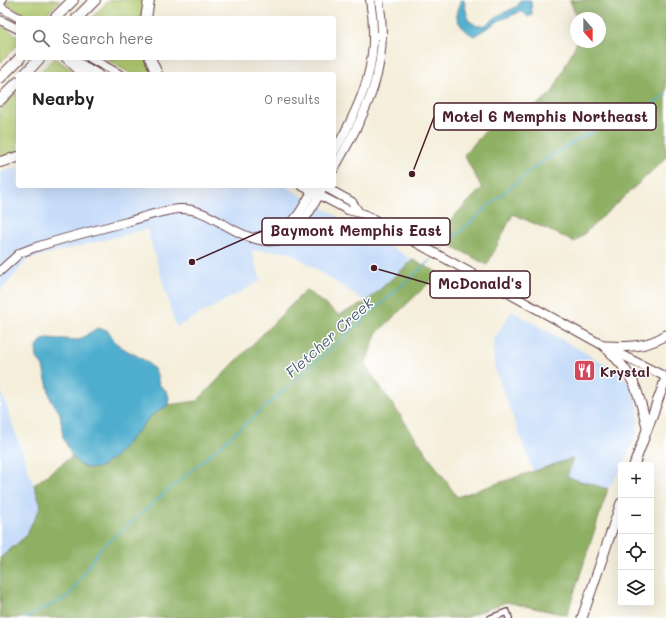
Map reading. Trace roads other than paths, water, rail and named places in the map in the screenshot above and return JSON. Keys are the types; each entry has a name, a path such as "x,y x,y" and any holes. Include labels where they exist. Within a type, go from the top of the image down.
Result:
{"highway":[{"path":"57,16 73,0"},
{"path":"79,16 95,0"},
{"path":"146,16 149,0"},
{"path":"0,78 18,60"},
{"path":"27,72 38,60"},
{"path":"32,72 38,60"},
{"path":"70,60 82,72"},
{"path":"151,60 156,72"},
{"path":"0,100 16,84"},
{"path":"0,162 16,158"}],"main road":[{"path":"604,346 642,346 656,341 666,335"},
{"path":"604,346 628,372 638,390 647,427"},
{"path":"635,462 666,378"},
{"path":"582,618 618,512"}],"street":[{"path":"336,149 354,118 367,86 372,60 374,22 370,0"},
{"path":"336,165 351,138 376,82 382,36 380,0"},
{"path":"0,7 16,16"},
{"path":"0,20 16,28"},
{"path":"72,60 94,72"},
{"path":"94,60 115,72"},
{"path":"328,188 352,202 358,211"},
{"path":"0,271 20,253 33,248 144,217 181,209 190,209 209,216 252,238 277,233 287,227 299,214 316,190 348,210 358,211 604,346 666,378"},
{"path":"491,618 507,612 509,618"}],"water":[{"path":"460,0 464,0 468,20 477,26 486,25 499,15 518,6 520,0 531,0 532,15 528,17 523,12 520,12 500,20 474,36 459,23 457,13"},
{"path":"97,328 107,330 116,343 149,364 157,374 160,386 167,391 169,398 168,405 151,416 116,456 101,467 90,469 80,465 72,456 63,437 60,413 51,400 43,367 37,358 36,350 40,342 46,338 79,340"}],"waterway":[{"name":"Fletcher Creek","path":"439,252 479,214 533,168 578,139 606,125 631,118 655,103 666,94"},
{"name":"Fletcher Creek","path":"26,618 69,596 99,550 265,407 435,256"}],"place":[{"name":"Motel 6 Memphis Northeast","path":"412,174"},
{"name":"Baymont Memphis East","path":"192,262"},
{"name":"McDonald's","path":"374,268"},
{"name":"Krystal","path":"585,371"}]}
